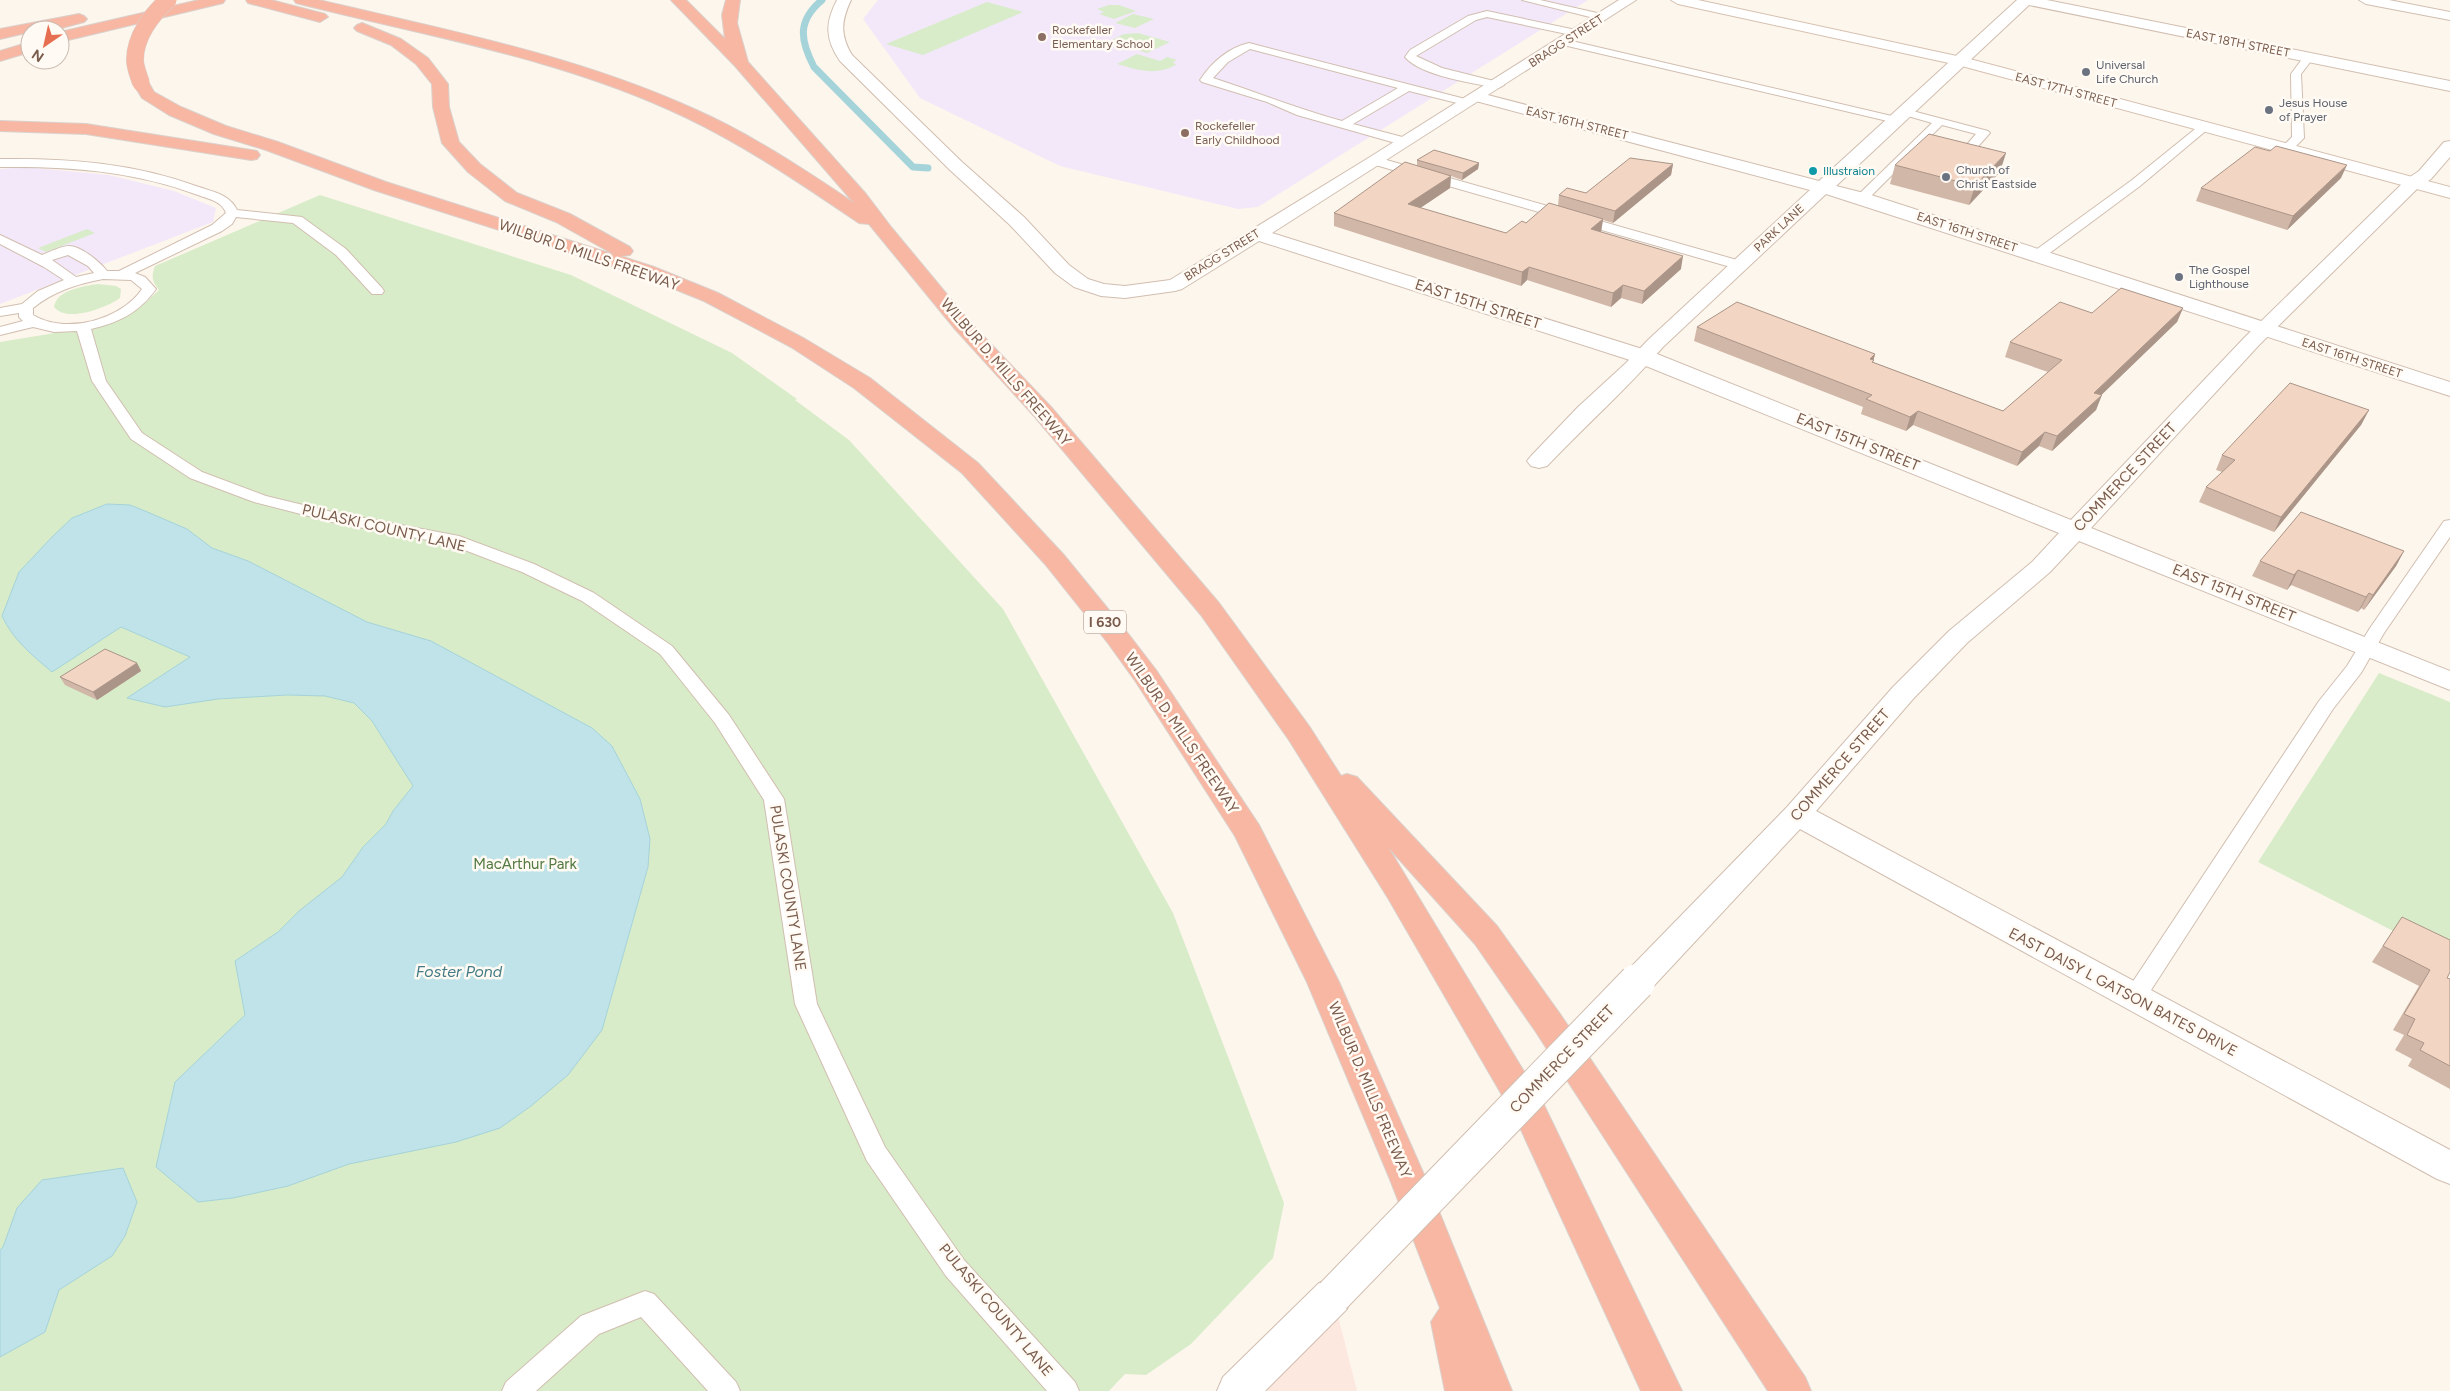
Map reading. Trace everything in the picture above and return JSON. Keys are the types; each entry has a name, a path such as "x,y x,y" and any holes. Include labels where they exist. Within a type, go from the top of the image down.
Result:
{"highway":[{"path":"70,22 155,0"},
{"path":"168,0 159,7 145,28 135,62 141,83 148,95 175,111 220,130 272,146 380,186"},
{"path":"70,35 218,0"},
{"path":"252,0 298,5 320,5 530,56 663,101 762,150 884,231"},
{"path":"678,0 742,62"},
{"path":"733,0 728,10 732,37 742,62"},
{"path":"298,5 396,42 422,61 440,84 441,107 451,143 474,168 511,197 563,218 710,298"},
{"path":"0,34 96,15"},
{"path":"0,39 20,34"},
{"path":"0,55 20,49"},
{"name":"WILBUR D. MILLS FREEWAY","path":"742,62 860,198 884,231 962,325 1043,412 1210,609 1299,732 1399,890 1531,1113 1662,1391"},
{"path":"0,126 86,129 171,141 256,156 380,186"},
{"name":"WILBUR D. MILLS FREEWAY","path":"380,186 647,271 710,298 798,343 862,383 970,468 1043,546 1117,637 1227,798 1248,833 1323,982 1407,1176 1492,1391"},
{"path":"1299,732 1486,935 1559,1040 1791,1391"},
{"path":"1440,1262 1465,1391"}],"street":[{"name":"BRAGG STREET","path":"844,0 833,22 837,43 846,58 956,166 1017,221 1062,268 1081,283 1101,290 1125,292 1174,285 1498,85 1629,0"},
{"name":"EAST 17TH STREET","path":"1678,0 1960,61 2450,193"},
{"name":"PARK LANE","path":"1539,461 1586,412 1739,265 2026,0"},
{"name":"EAST 18TH STREET","path":"2026,0 2450,86"},
{"path":"2366,0 2450,16"},
{"name":"EAST 16TH STREET","path":"1474,100 1862,198 2450,389"},
{"name":"COMMERCE STREET","path":"1237,1391 1333,1296 1797,814 1903,693 1958,637 2041,567 2264,329 2413,183 2426,175 2450,146"},
{"name":"EAST 15TH STREET","path":"1256,234 1644,357 2450,681"},
{"name":"EAST DAISY L GATSON BATES DRIVE","path":"1797,814 2450,1168"}],"lane":[{"path":"1527,0 1602,17"},
{"path":"1498,85 1426,66 1414,61 1410,57 1414,52 1472,18 1488,14 1570,38 1900,116 1940,121 1984,133 1962,156"},
{"path":"1406,142 1301,112 1271,100 1206,80 1215,66 1233,53 1249,46 1408,87 1474,100"},
{"path":"2286,149 2298,138 2296,74 2309,57"},
{"path":"1345,124 1408,87"},
{"path":"1862,198 1940,121"},
{"path":"2038,255 2136,183 2204,127"},
{"path":"1376,161 1739,265"},
{"path":"0,163 61,164 131,173 199,190 226,202 232,213"},
{"path":"121,275 217,228 232,213"},
{"path":"232,213 297,220 341,252 377,291"},
{"path":"0,239 41,260 74,281"},
{"path":"41,260 69,250 93,264 103,275"},
{"path":"0,312 26,307 46,292 74,281 103,275 136,277 146,282 149,289 146,298 122,315 83,326 46,327 33,323 26,317 26,307"},
{"path":"0,331 33,323"},
{"name":"PULASKI COUNTY LANE","path":"83,326 98,381 136,436 196,475 260,499 332,517 453,540 520,565 588,597 666,650 722,719 774,799 806,1004 876,1154 955,1268 1065,1391"},
{"path":"2134,998 2326,706 2354,669 2450,525"},
{"path":"516,1391 590,1325 645,1303 726,1391"}],"shaded area":[{"name":"Rockefeller Early Childhood","path":"878,0 1588,0 1258,207 1238,209 1060,166 920,98 863,19"},
{"path":"25,167 109,175 174,191 216,208 213,222 0,304 0,169"},
{"path":"1333,1296 1357,1391 1237,1391"}],"green space":[{"path":"987,2 1023,12 923,55 886,44"},
{"path":"1109,5 1119,5 1136,11 1114,19 1099,14 1104,12 1097,9"},
{"path":"1133,14 1154,19 1135,28 1115,23"},
{"path":"1138,33 1170,42 1147,53 1110,41 1124,34"},
{"path":"1137,54 1160,61 1167,57 1177,60 1173,62 1176,65 1161,70 1146,71 1117,64"},
{"name":"MacArthur Park","path":"320,195 571,275 732,353 797,399 795,400 849,440 1003,609 1173,913 1284,1203 1273,1258 1191,1344 1146,1375 1125,1374 1109,1391 0,1391 0,342 110,324 144,304 159,290 153,279 155,266"},
{"path":"87,229 95,233 46,252 38,248"},
{"path":"98,284 116,286 121,289 120,298 106,306 77,314 60,312 54,307 56,301 65,293"},
{"path":"2379,673 2450,702 2450,960 2258,862"}],"water":[{"name":"Foster Pond","path":"107,504 130,505 145,511 187,529 212,548 248,561 367,622 431,641 592,728 612,746 640,799 650,839 648,867 602,1030 568,1075 531,1106 500,1128 456,1142 349,1164 288,1186 233,1198 198,1202 156,1167 175,1082 245,1015 235,961 278,932 299,911 342,877 363,847 386,824 393,811 413,786 372,721 354,703 325,696 287,695 218,699 165,707 127,698 190,657 121,627 52,672 30,653 17,640 2,616 19,572 72,518"},
{"path":"123,1168 137,1202 125,1236 112,1256 59,1290 45,1332 0,1357 0,1250 3,1247 17,1208 42,1180"}],"building":[{"path":"1929,134 2006,153 1975,186 1895,165"},
{"path":"2276,146 2347,165 2293,216 2201,188 2255,147 2270,151"},
{"path":"1434,150 1479,163 1463,173 1417,160"},
{"path":"1630,158 1673,164 1615,211 1559,195 1567,188 1586,193"},
{"path":"1405,162 1451,176 1408,204 1506,233 1522,221 1526,223 1549,203 1603,219 1591,229 1683,256 1644,291 1623,285 1613,293 1529,267 1522,272 1334,213"},
{"path":"2121,288 2183,308 2094,393 2102,395 2057,436 2045,432 2022,452 1918,411 1910,417 1866,399 1872,395 1697,327 1737,302 1875,354 1870,359 1874,360 1872,362 2003,411 2062,360 2010,342 2060,302 2092,313"},
{"path":"2290,383 2369,410 2281,517 2206,487 2235,460 2222,455"},
{"path":"2301,512 2404,551 2373,595 2369,593 2366,597 2298,570 2294,575 2260,561"},
{"path":"105,649 137,663 93,692 60,677"},
{"path":"2402,917 2450,940 2450,972 2447,978 2450,979 2450,1066 2420,1050 2424,1043 2407,1035 2415,1019 2404,1014 2430,970 2383,946"}],"waterway":[{"path":"822,0 808,16 803,31 806,48 814,67 913,167 928,168"}],"place":[{"name":"Rockefeller Elementary School","path":"1042,37"},
{"name":"Universal Life Church","path":"2086,72"},
{"name":"Jesus House of Prayer","path":"2269,110"},
{"name":"Rockefeller Early Childhood","path":"1185,133"},
{"name":"Illustraion","path":"1813,171"},
{"name":"Church of Christ Eastside","path":"1946,177"},
{"name":"The Gospel Lighthouse","path":"2179,277"}]}
